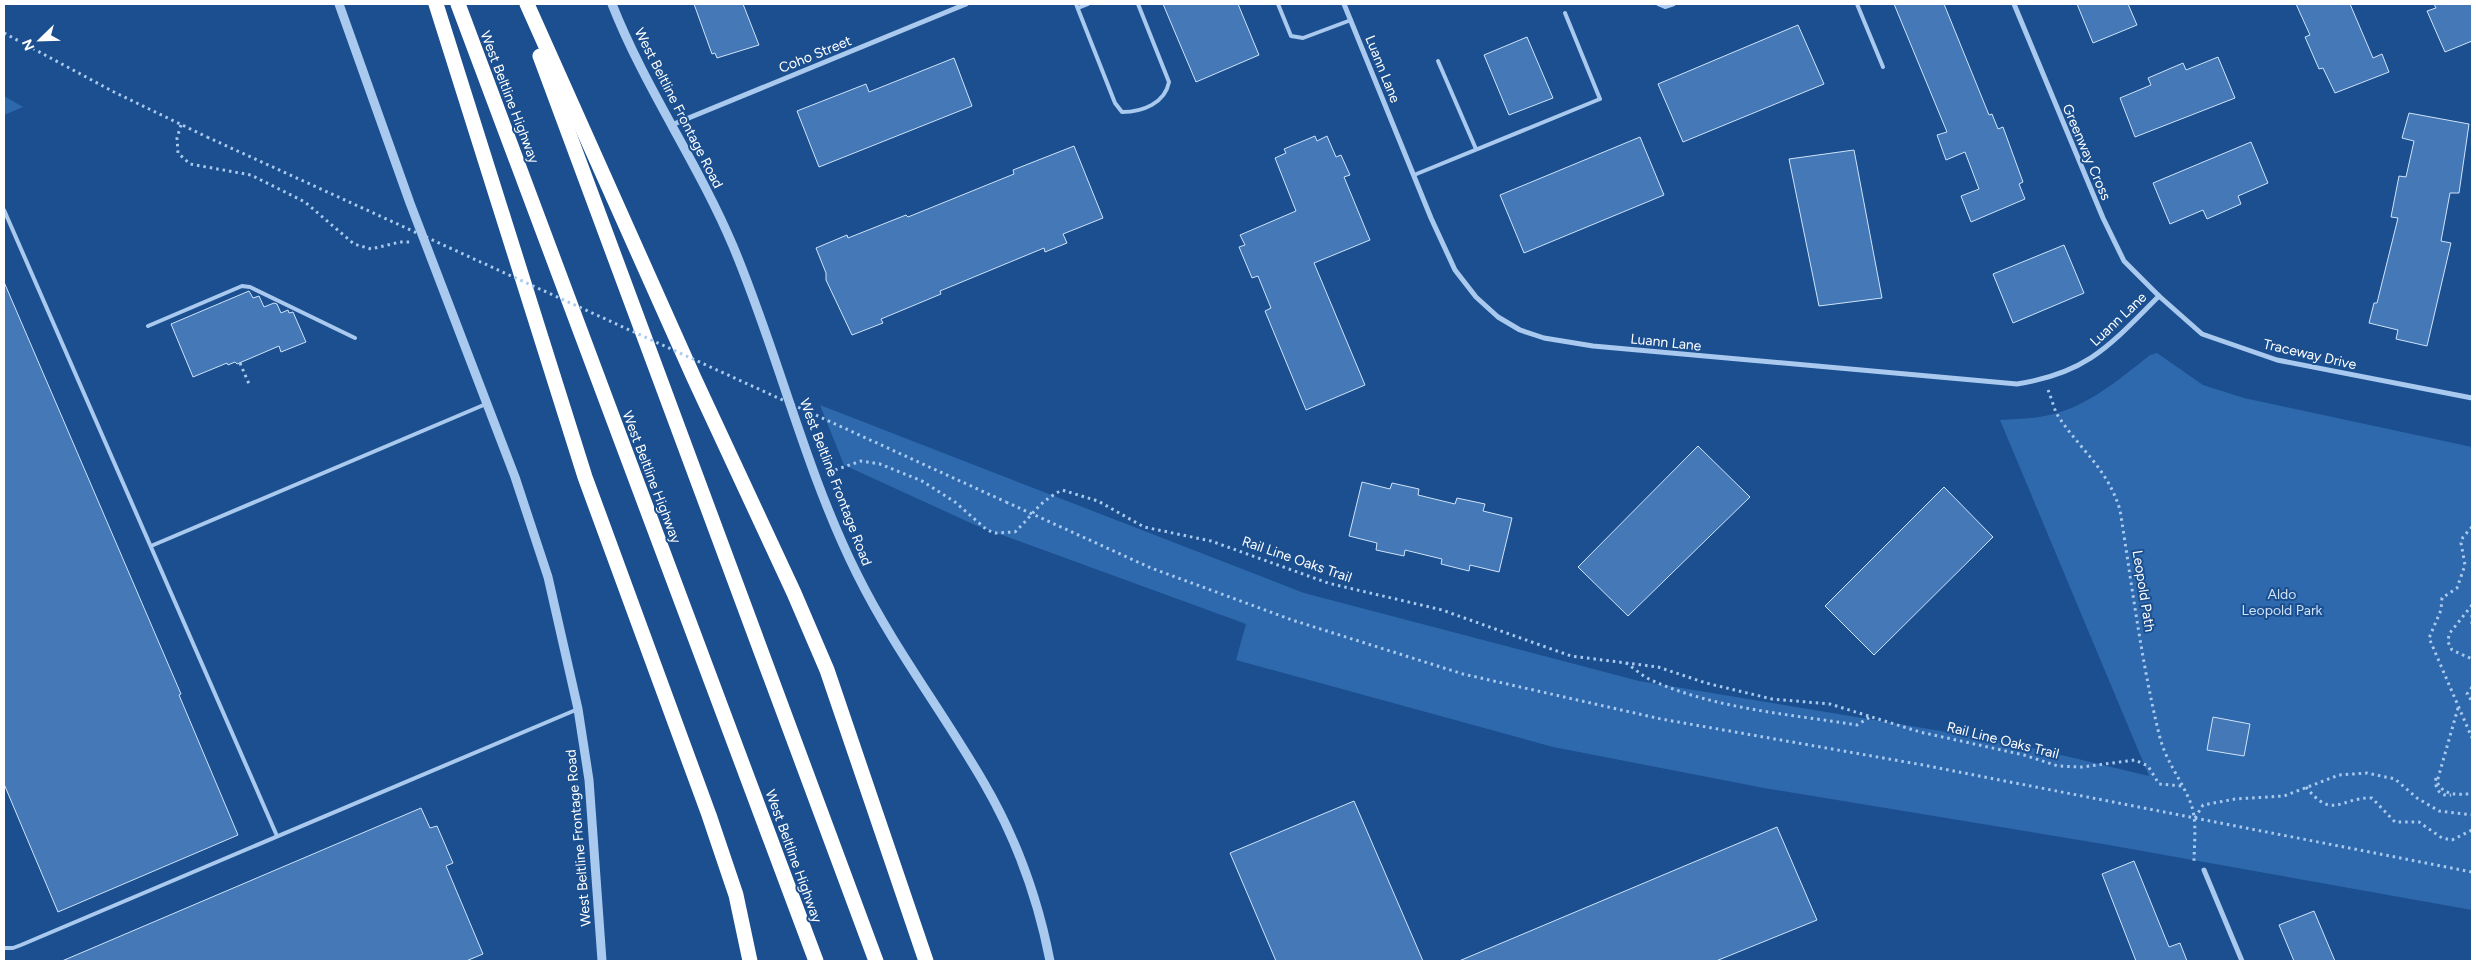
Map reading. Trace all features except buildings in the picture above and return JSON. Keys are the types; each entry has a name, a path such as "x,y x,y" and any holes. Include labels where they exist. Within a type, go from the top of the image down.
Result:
{"highway":[{"path":"436,4 585,477 709,815 736,895 750,961"},
{"name":"West Beltline Highway","path":"458,4 816,961"},
{"path":"522,4 876,961"},
{"path":"527,4 690,371 794,593 827,670 926,961"}],"street":[{"name":"West Beltline Frontage Road","path":"339,4 425,243 516,477 548,577 578,709 591,800 602,961"},
{"name":"West Beltline Frontage Road","path":"612,4 644,73 674,124 733,245 816,476 856,572 906,660 984,783 1024,869 1037,908 1050,961"},
{"name":"Coho Street","path":"674,124 966,4"},
{"name":"Luann Lane","path":"1344,4 1455,270 1476,297 1498,317 1520,330 1544,338 1592,346 1988,384 2017,384 2043,380 2073,370 2105,349 2159,296"},
{"name":"Greenway Cross","path":"2014,4 2111,235 2124,261 2159,296"},
{"name":"Traceway Drive","path":"2159,296 2202,334 2277,360 2472,398"},
{"path":"2204,870 2242,961"}],"lane":[{"path":"1088,4 1077,6 1115,103 1122,112 1134,112 1155,103 1166,93 1168,82 1138,4"},
{"path":"1278,4 1291,36 1303,38 1351,20"},
{"path":"1658,4 1665,7 1674,4"},
{"path":"1857,4 1883,67"},
{"path":"1414,175 1600,99 1565,14"},
{"path":"1438,61 1476,149"},
{"path":"4,210 277,836"},
{"path":"148,326 242,286 250,286 355,338"},
{"path":"151,546 488,404"},
{"path":"4,948 21,945 578,709"}],"path":[{"path":"4,33 114,92 206,136 1006,502 1151,568 1292,620 1463,674 1661,719 1922,766 2472,872"},
{"path":"182,124 177,138 178,153 190,164 251,175 305,202 354,244 371,249 400,242 425,243"},
{"path":"240,363 249,384"},
{"name":"Leopold Path","path":"2043,380 2059,418 2089,453 2115,491 2120,510 2141,645 2159,732 2166,758 2190,800 2195,818"},
{"path":"841,468 861,461 880,464 922,481 955,502 981,525 995,533 1015,532 1030,512"},
{"name":"Rail Line Oaks Trail","path":"1030,512 1062,490 1098,501 1144,527 1211,542 1328,583 1442,610 1571,656 1658,667 1706,683 1772,699 1830,704 1920,732 2024,756 2058,766 2082,767 2135,760 2148,766 2159,784 2182,786"},
{"path":"2472,527 2463,536 2462,543 2465,559 2457,588 2442,598 2438,618 2429,638 2472,738"},
{"path":"2472,605 2449,634 2448,639 2452,650 2472,659"},
{"path":"2472,615 2472,624"},
{"name":"Rail Line Oaks Trail","path":"1625,662 1650,680 1688,694 1727,704 1857,725 1870,717"},
{"path":"2472,687 2467,694 2472,701"},
{"path":"2459,707 2440,774 2435,784 2437,790 2447,796 2472,794"},
{"path":"2204,870 2194,863 2195,818 2203,805 2236,799 2284,796 2339,774 2367,773 2395,779 2417,798 2439,811 2472,815"},
{"path":"2306,787 2324,804 2335,806 2360,797 2372,798 2395,822 2419,822 2442,838 2452,840 2472,830"}],"green space":[{"path":"4,96 23,107 4,115"},
{"name":"Aldo Leopold Park","path":"2157,353 2203,385 2244,398 2472,447 2472,910 2103,844 1764,788 1553,747 1236,660 1246,624 975,525 844,465 820,405 1304,593 1639,681 2007,742 2149,776 2000,420 2024,419 2055,414 2085,402 2099,394 2150,355"}]}
